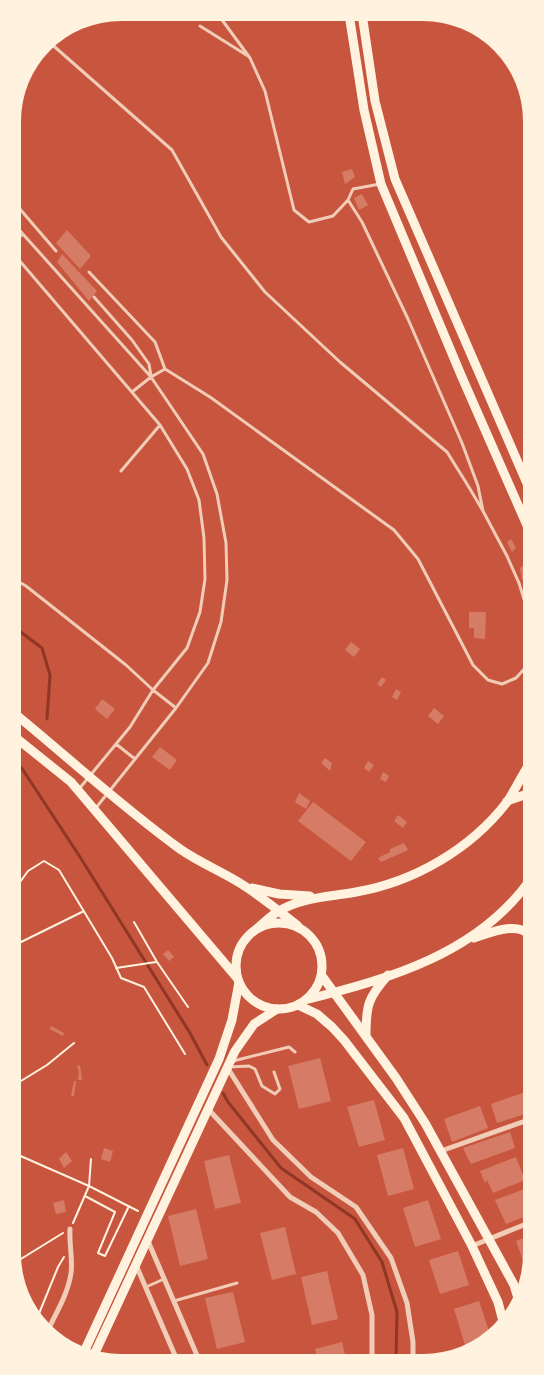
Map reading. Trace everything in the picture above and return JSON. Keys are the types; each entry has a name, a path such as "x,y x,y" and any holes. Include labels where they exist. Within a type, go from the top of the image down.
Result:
{"main road":[{"path":"350,21 364,110 381,184 523,517"},
{"path":"363,21 376,101 395,179 523,474"},
{"path":"21,719 123,805 182,850 242,884 279,894 326,895 356,892 386,885 421,870 441,860 466,843 489,822 507,801 523,774"},
{"path":"21,742 71,782 239,981 244,990 253,1000 264,1006 276,1009 288,1008 435,958 469,939 509,905 523,888"},
{"path":"507,801 523,795"},
{"path":"242,884 308,933 316,942 323,964 322,976 313,993 302,1002"},
{"path":"86,1347 219,1058 232,1020 239,981 236,965 238,952 245,939 278,911 304,900 326,895"},
{"path":"255,930 265,924 276,922 298,926"},
{"path":"469,939 498,930 512,928 523,930"},
{"path":"366,1035 368,1004 374,992 388,975"},
{"path":"322,976 396,1078 441,1151 516,1290"},
{"path":"302,1002 332,1027 344,1040 404,1118 472,1246 498,1302 501,1316"},
{"path":"96,1350 235,1051 254,1024 276,1009"}],"street":[{"path":"228,1065 273,1140 311,1177 356,1207 391,1258 407,1302 413,1354"},
{"path":"207,1108 290,1197 316,1212 338,1233 363,1275 372,1315 372,1354"},
{"path":"441,1151 523,1122"},
{"path":"472,1246 523,1225"},
{"path":"50,1324 67,1288 72,1271 70,1229"},
{"path":"147,1239 196,1354"},
{"path":"136,1264 174,1354"}],"lane":[{"path":"223,21 250,58 265,91 294,210 309,222 333,216 348,200 353,190 381,184"},
{"path":"200,26 250,58"},
{"path":"54,48 172,150 221,237 265,292 340,362 446,452 468,484 507,556 523,596"},
{"path":"348,200 362,222 443,398 478,486 483,512"},
{"path":"21,210 56,251"},
{"path":"23,234 151,377 203,454 217,494 226,543 227,580 221,622 208,663 176,708 94,809"},
{"path":"21,262 160,425 187,469 199,500 204,538 205,579 200,612 187,648 153,690 130,727 78,790"},
{"path":"89,272 155,342 165,370 210,397 394,530 418,559 473,665 488,680 502,684 516,678 523,670"},
{"path":"94,297 149,364 151,377"},
{"path":"132,392 151,377 165,370"},
{"path":"121,471 160,425"},
{"path":"21,583 126,665 176,708"},
{"path":"116,744 135,758"},
{"path":"228,1065 289,1047 295,1052"},
{"path":"228,1065 249,1066 255,1069 262,1086 275,1094 280,1089 274,1072"},
{"path":"145,1287 164,1279"},
{"path":"174,1301 237,1283"}],"path":[{"path":"21,881 28,871 44,861 59,870 112,958 121,978 144,987 185,1054"},
{"path":"21,942 84,911"},
{"path":"134,922 157,962 188,1007"},
{"path":"116,968 157,962"},
{"path":"21,1081 47,1065 74,1043"},
{"path":"21,1156 89,1186 147,1216"},
{"path":"21,1259 70,1229 89,1186 91,1159"},
{"path":"85,1196 115,1212 98,1253 105,1256 129,1206"},
{"path":"40,1312 58,1267 70,1249"}],"building":[{"path":"352,169 355,177 345,184 342,172"},
{"path":"362,194 368,205 359,210 354,198"},
{"path":"67,230 91,256 80,269 56,243"},
{"path":"62,254 97,291 89,301 57,262"},
{"path":"511,539 516,548 512,552 507,542"},
{"path":"523,566 522,580 520,568"},
{"path":"469,612 486,612 485,639 474,638 474,628 469,628"},
{"path":"351,642 360,649 354,657 345,650"},
{"path":"382,677 386,680 381,687 377,684"},
{"path":"396,689 401,692 397,700 392,697"},
{"path":"102,699 115,709 107,719 95,709"},
{"path":"434,708 444,716 438,724 428,716"},
{"path":"160,747 177,760 170,770 152,757"},
{"path":"325,758 332,763 330,771 321,763"},
{"path":"368,761 374,765 369,772 364,768"},
{"path":"383,772 389,776 386,782 380,779"},
{"path":"299,793 310,801 306,809 295,802"},
{"path":"313,802 366,842 351,861 298,821"},
{"path":"398,815 407,822 403,828 394,821"},
{"path":"404,843 408,850 381,862 378,858 390,852 390,849"},
{"path":"168,950 174,957 169,961 163,954"},
{"path":"51,1026 64,1033 63,1036 50,1029"},
{"path":"320,1058 331,1101 299,1109 288,1066"},
{"path":"80,1065 82,1080 78,1080 79,1072 77,1066"},
{"path":"74,1081 76,1081 74,1096 71,1096"},
{"path":"523,1093 523,1115 497,1123 491,1104"},
{"path":"374,1100 385,1140 359,1147 347,1107"},
{"path":"480,1106 488,1128 452,1142 444,1119"},
{"path":"510,1132 515,1148 471,1164 463,1148"},
{"path":"104,1148 113,1151 110,1162 101,1159"},
{"path":"403,1148 414,1189 388,1196 377,1155"},
{"path":"66,1152 72,1161 64,1168 59,1159"},
{"path":"229,1155 241,1203 215,1209 204,1161"},
{"path":"516,1157 523,1175 523,1181 493,1193 487,1180 485,1183 480,1171"},
{"path":"523,1190 523,1217 506,1224 495,1200"},
{"path":"64,1200 66,1212 56,1214 53,1203"},
{"path":"428,1200 441,1239 415,1247 403,1208"},
{"path":"196,1209 208,1259 180,1266 168,1216"},
{"path":"285,1227 296,1274 272,1280 260,1233"},
{"path":"523,1238 523,1260 516,1241"},
{"path":"458,1251 469,1285 440,1294 429,1260"},
{"path":"327,1271 338,1319 312,1325 301,1277"},
{"path":"233,1292 245,1342 217,1349 205,1298"},
{"path":"479,1301 488,1329 465,1344 454,1309"},
{"path":"342,1342 345,1354 316,1354 315,1349"}],"waterway":[{"path":"21,632 42,648 50,675 47,719"},
{"path":"21,767 80,857 190,1033 207,1065"},
{"path":"223,1093 228,1102 281,1168 355,1219 382,1262 397,1312 396,1354"}]}
